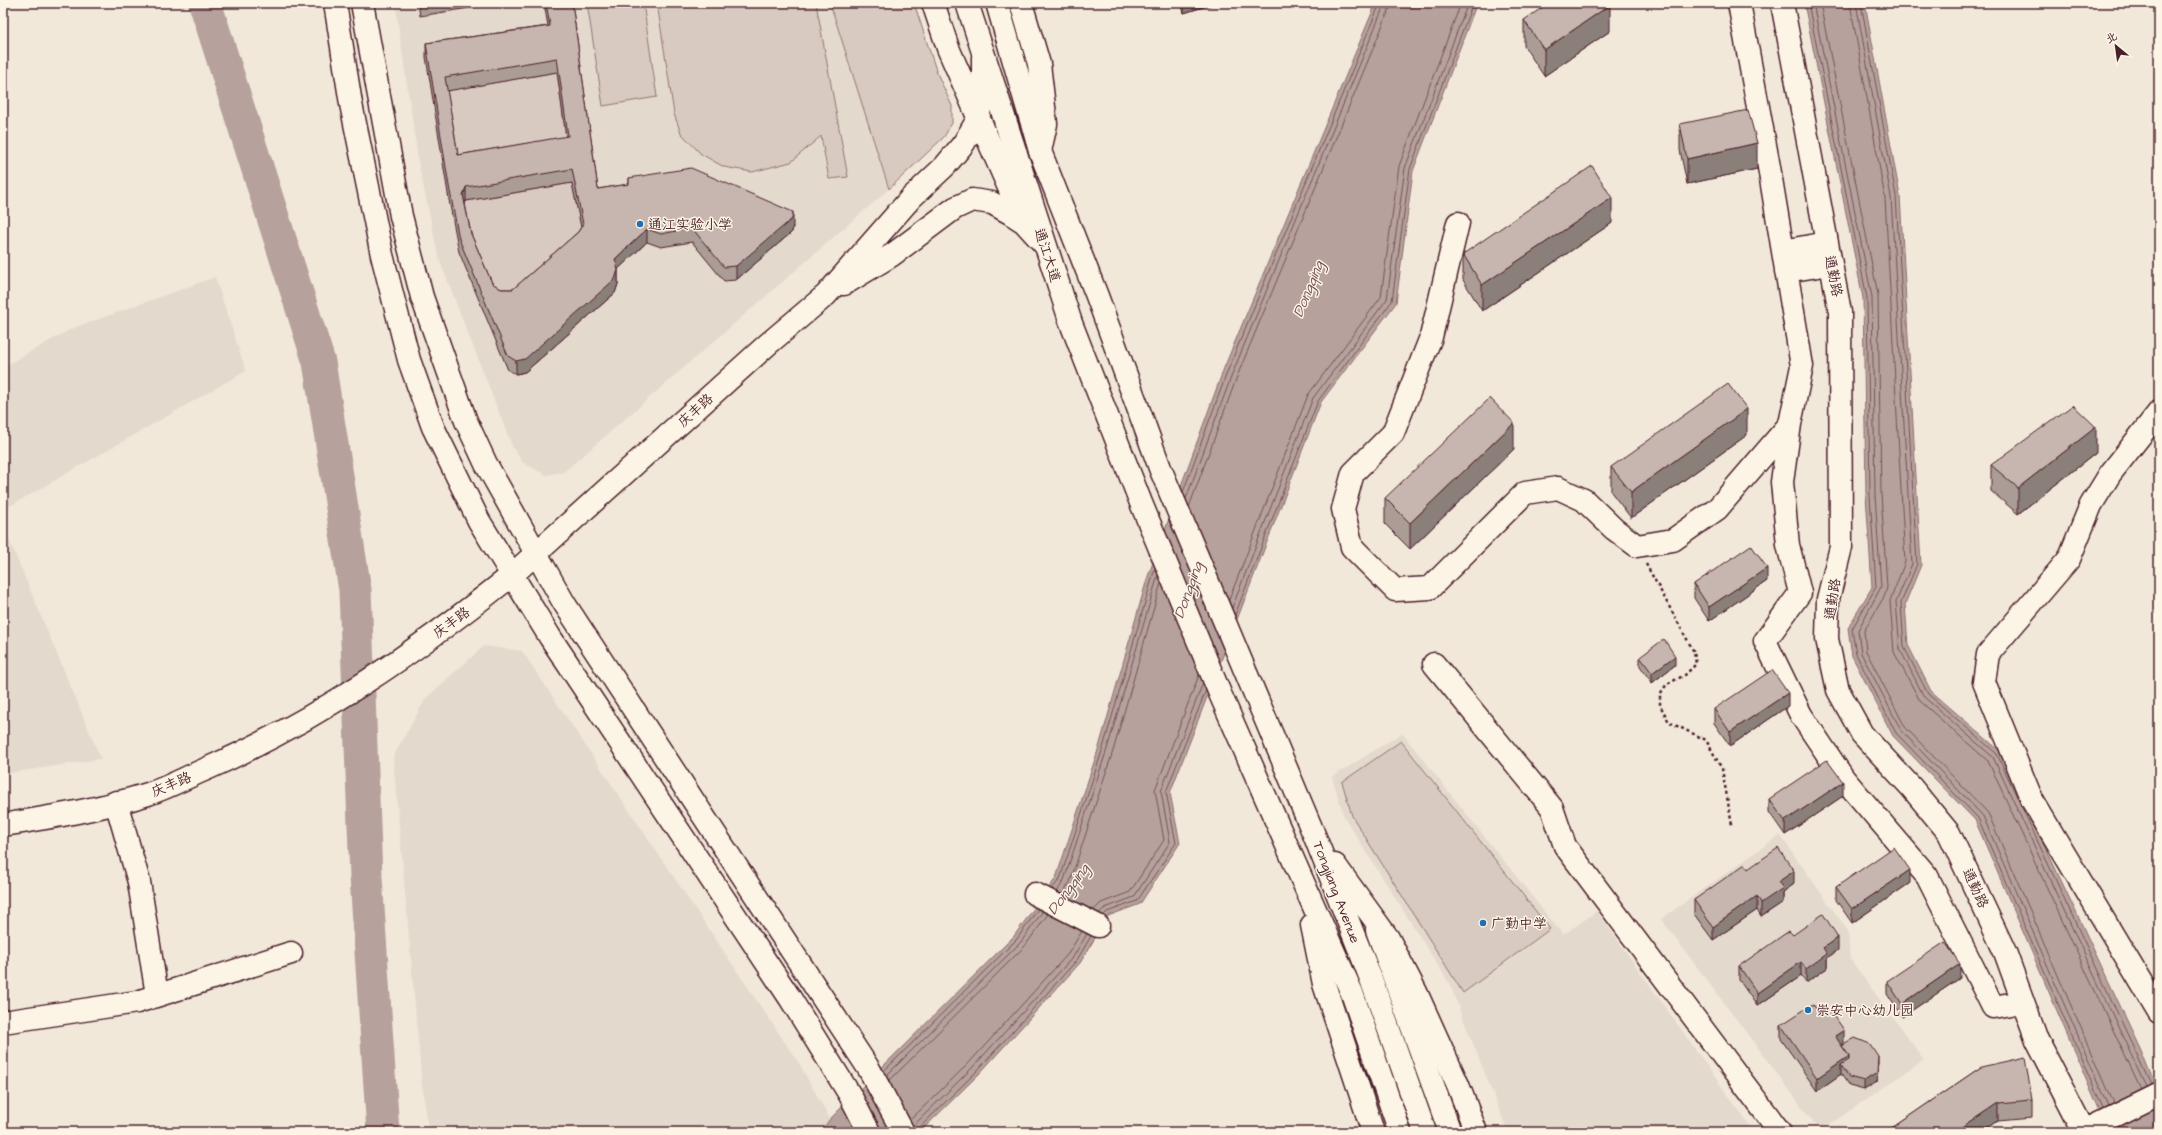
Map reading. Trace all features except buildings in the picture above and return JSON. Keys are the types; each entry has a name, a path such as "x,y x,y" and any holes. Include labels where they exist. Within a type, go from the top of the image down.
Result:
{"main road":[{"path":"335,3 351,104 382,255 409,360 433,427 479,521 512,575 555,643 790,998 850,1095 869,1132"},
{"path":"362,3 400,216 422,297 466,420 486,464 564,603 869,1069 903,1132"},
{"path":"933,3 948,48 1024,222"},
{"name":"通江大道","path":"967,3 983,58 1071,323 1141,503 1221,696"},
{"name":"通江大道","path":"997,3 1040,151 1097,296 1160,468 1238,655"},
{"path":"1021,3 1039,64 1046,124 1040,151"},
{"path":"1739,3 1785,261 1802,366 1790,424 1782,482 1788,545 1800,593 1765,641 1801,715 1844,779 1928,876 1993,1006 2022,1002"},
{"name":"通勤路","path":"1782,3 1840,312 1841,547 1828,599 1828,639 1838,690 1862,734 1912,787 1949,833 1974,883 2005,952 2036,1040 2083,1132"},
{"path":"826,295 911,198 945,166 964,143 978,119 983,91 983,58"},
{"path":"826,295 892,255 955,208 972,200 992,203 1024,222 1045,245"},
{"path":"1458,222 1431,337 1394,433 1354,473 1343,509 1352,547 1395,590 1430,588 1525,493 1558,488 1584,500 1614,529 1638,546 1673,540 1717,509 1790,424"},
{"path":"1785,261 1827,243"},
{"path":"1785,261 1831,264"},
{"name":"庆丰路","path":"3,825 78,812 149,794 227,760 313,716 403,658 512,575 768,344 826,295"},
{"path":"2159,412 2110,474 2091,505 2069,559 1988,654 1984,682 2010,751 2032,800 2159,1012"},
{"name":"Tongjiang Avenue","path":"1238,655 1316,837 1371,979 1425,1132"},
{"path":"1434,664 1552,808 1565,846 1780,1132"},
{"name":"Tongjiang Avenue","path":"1221,696 1352,993 1400,1132"},
{"path":"116,802 138,882 157,995"},
{"path":"1316,837 1388,938 1416,992 1458,1085 1476,1132"},
{"path":"1304,885 1324,984 1373,1132"},
{"path":"1034,894 1098,926"},
{"path":"1372,917 1450,1132"},
{"path":"3,1022 137,1002 291,953"},
{"path":"2083,1132 2159,1094"}],"path":[{"path":"1638,546 1659,591 1694,652 1696,664 1685,675 1667,684 1660,694 1660,705 1669,722 1706,740 1722,769 1732,825"}],"shaded area":[{"name":"通江实验小学","path":"395,3 830,3 889,189 564,472 546,475 523,463 512,446 439,259 419,166"},
{"path":"587,3 643,3 657,97 603,106"},
{"path":"657,3 816,3 848,177 829,179 821,136 791,162 752,172 724,167 701,154 681,133 674,114"},
{"path":"830,3 914,3 937,73 952,106 952,123 944,137 889,189"},
{"path":"557,72 568,150 458,168 445,91"},
{"path":"572,183 583,237 501,303 474,253 465,225 464,212 466,201"},
{"path":"215,277 246,371 3,510 3,367 71,329"},
{"path":"3,525 101,759 3,774"},
{"path":"484,646 522,651 800,1065 830,1119 821,1132 429,1132 422,1085 393,757 426,698"},
{"name":"广勤中学","path":"1402,733 1563,935 1597,911 1754,1132 1508,1132 1449,983 1344,817 1332,777"},
{"path":"1401,741 1550,929 1463,993 1352,816 1342,782"},
{"name":"崇安中心幼儿园","path":"1780,835 1848,931 1850,959 1924,1060 1820,1131 1661,919"}],"water":[{"name":"Dongqing","path":"1376,3 1477,3 1413,171 1396,303 1321,402 1170,793 1180,843 1140,904 1108,916 1080,963 979,1074 920,1132 821,1132 830,1119 1014,936 1056,878 1099,747 1147,579 1224,368"},
{"path":"1804,3 1865,3 1900,196 1921,565 1905,604 1908,645 1931,691 2000,751 2141,1050 2159,1095 2159,1132 2109,1132 1975,820 1893,736 1852,656 1848,628 1872,587 1866,495 1863,298"}],"waterway":[{"path":"205,3 319,362 355,590 366,877 383,1132"}],"place":[{"name":"通江实验小学","path":"640,224"},
{"name":"广勤中学","path":"1483,923"},
{"name":"崇安中心幼儿园","path":"1808,1010"}]}
